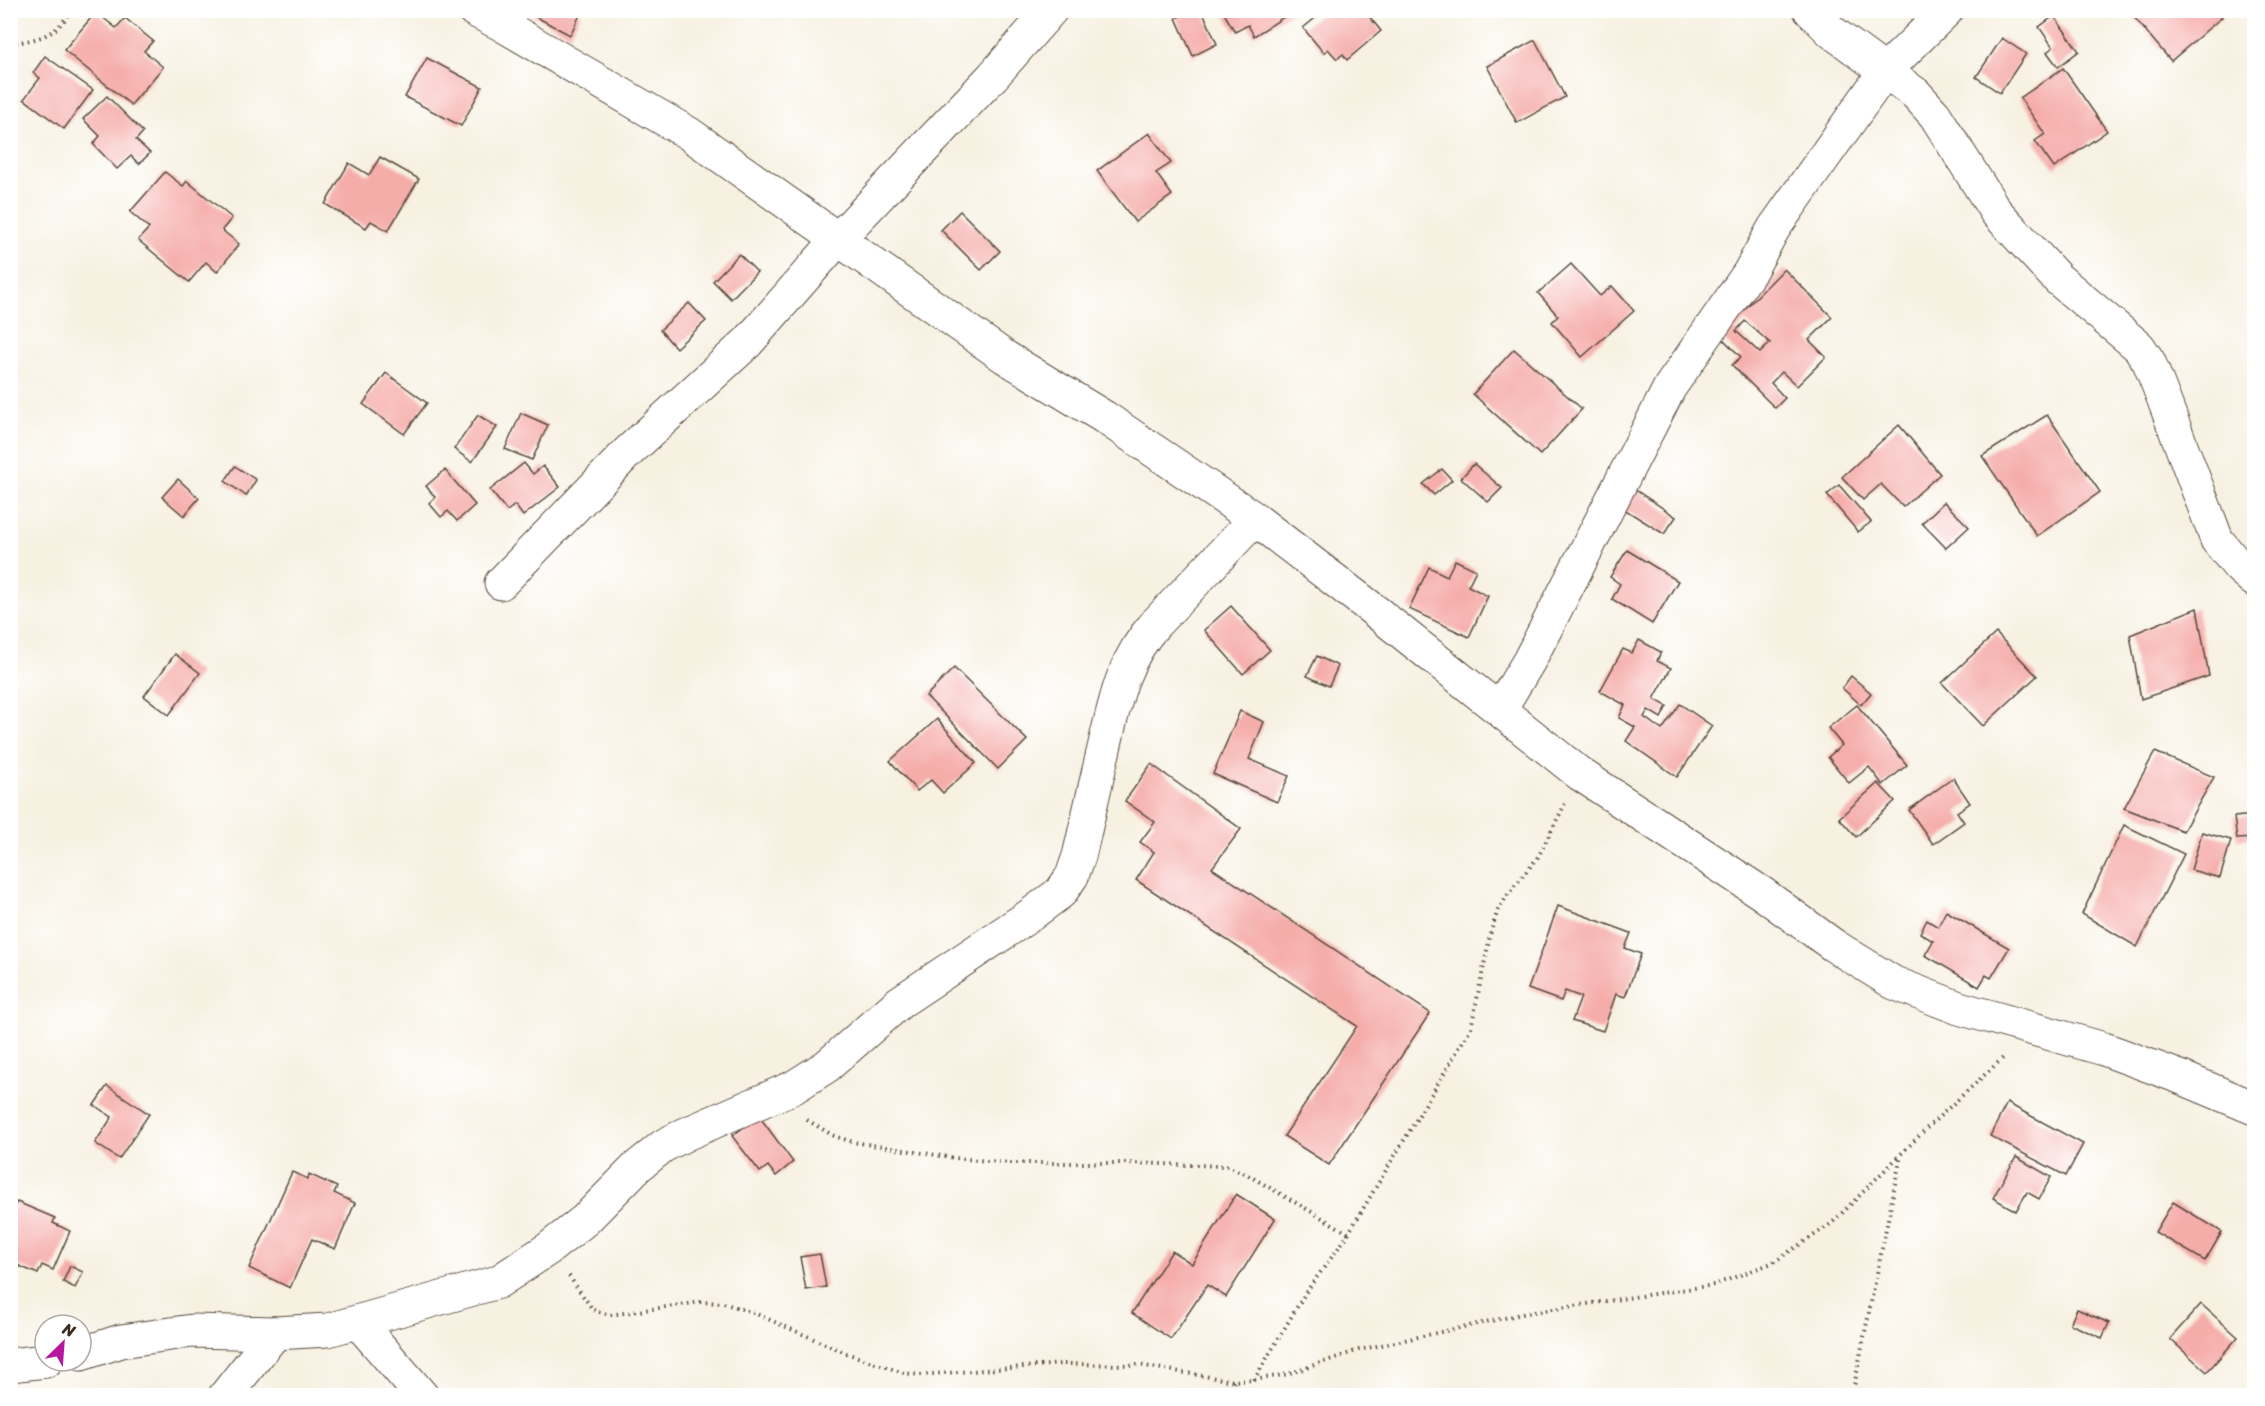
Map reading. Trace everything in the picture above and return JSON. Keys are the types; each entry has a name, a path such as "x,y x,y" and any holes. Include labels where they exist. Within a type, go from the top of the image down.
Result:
{"street":[{"path":"474,10 688,133 1005,357 1104,417 1255,519 1375,610 1580,774 1763,894 1833,945 1894,983 1959,1008 2148,1065 2254,1108"},
{"path":"501,583 628,452 748,342 839,238 993,76 1051,10"},
{"path":"1810,10 1832,32 1916,94 1935,115 1996,212 2029,250 2058,279 2139,347 2159,387 2217,540 2239,567 2254,580"},
{"path":"1500,709 1529,661 1670,387 1749,273 1780,219 1885,71 1947,10"},
{"path":"93,1350 121,1341 192,1331 274,1333 328,1330 498,1282 548,1249 585,1220 637,1167 663,1146 794,1087 827,1066 900,1002 1061,892 1072,876 1079,856 1116,694 1131,657 1141,639 1156,622 1255,519"},
{"path":"359,1323 422,1395"},
{"path":"225,1395 274,1333"},
{"path":"10,1365 33,1362"}],"path":[{"path":"10,44 44,37 62,24 72,10"},
{"path":"1254,1380 1306,1292 1348,1233 1471,1028 1491,931 1498,909 1538,857 1580,774"},
{"path":"548,1249 594,1310 600,1313 610,1315 701,1302 723,1303 754,1313 846,1353 904,1373 934,1375 1062,1364 1139,1365 1234,1381 1254,1380 1288,1374 1359,1350 1527,1313 1714,1284 1772,1263 1831,1224 1927,1128 2034,1029"},
{"path":"775,1095 813,1125 834,1136 870,1146 1011,1163 1227,1166 1246,1174 1348,1233"},
{"path":"1852,1395 1901,1155"},
{"path":"1221,1395 1234,1381"}],"building":[{"path":"523,10 572,10 580,15 570,35"},
{"path":"1193,10 1202,10 1217,44 1193,56 1176,18"},
{"path":"1222,10 1295,10 1254,36 1248,25 1235,32"},
{"path":"1325,10 1336,10 1340,15 1346,10 1364,10 1381,31 1347,60 1343,54 1337,59 1328,49 1324,53 1303,28"},
{"path":"2128,10 2217,10 2222,17 2171,61"},
{"path":"96,12 116,28 125,18 153,41 144,51 163,67 131,105 64,50"},
{"path":"2054,16 2079,51 2058,67 2047,52 2053,47 2039,27"},
{"path":"2002,38 2026,54 2000,93 1976,77"},
{"path":"1535,40 1565,97 1517,123 1487,66"},
{"path":"45,56 93,90 64,129 24,99 40,78 33,73"},
{"path":"427,58 482,87 461,126 405,97"},
{"path":"2063,68 2107,131 2054,168 2035,141 2045,134 2020,98"},
{"path":"107,96 143,132 136,140 150,153 139,164 131,156 117,169 93,144 100,136 83,119"},
{"path":"1149,133 1171,163 1156,173 1172,195 1135,222 1097,171"},
{"path":"380,157 419,179 388,231 371,221 366,228 325,204 349,163 369,175"},
{"path":"165,172 183,186 187,181 232,218 222,230 239,244 217,272 206,262 189,282 138,240 149,228 130,212"},
{"path":"960,211 1000,251 981,270 941,230"},
{"path":"739,254 757,272 731,299 713,281"},
{"path":"1571,264 1600,296 1612,286 1634,311 1582,357 1552,322 1558,316 1538,293"},
{"path":"1784,269 1832,317 1809,340 1826,357 1797,386 1782,372 1771,383 1785,398 1775,408 1732,365 1741,357 1719,335","holes":["1745,321 1770,343 1760,353 1736,331"]},
{"path":"689,303 706,321 676,348 660,330"},
{"path":"1514,349 1582,409 1540,455 1473,394"},
{"path":"386,373 427,403 404,434 363,404"},
{"path":"521,413 548,425 532,460 505,449"},
{"path":"478,415 497,427 472,462 454,449"},
{"path":"2047,415 2100,492 2037,536 1982,456"},
{"path":"1899,425 1940,474 1903,507 1881,484 1863,500 1842,477"},
{"path":"524,463 533,474 543,466 560,487 523,516 515,505 507,511 490,490"},
{"path":"1474,464 1502,488 1488,502 1461,478"},
{"path":"235,466 256,480 246,496 225,481"},
{"path":"1442,469 1452,480 1434,495 1423,484"},
{"path":"445,470 475,505 457,521 448,511 441,517 429,503 435,497 426,486"},
{"path":"178,479 199,498 184,516 162,497"},
{"path":"1839,485 1871,522 1858,532 1827,495"},
{"path":"1631,487 1676,517 1664,534 1619,506"},
{"path":"1944,502 1969,527 1946,548 1922,523"},
{"path":"1627,550 1678,581 1652,624 1612,599 1620,584 1610,577"},
{"path":"1455,560 1476,570 1468,586 1488,596 1469,637 1409,609 1429,567 1447,576"},
{"path":"1231,606 1270,650 1243,674 1204,630"},
{"path":"2197,608 2209,676 2141,699 2130,635"},
{"path":"1996,633 2037,676 1983,726 1942,683"},
{"path":"1639,640 1661,652 1657,661 1671,668 1654,699 1667,706 1661,718 1648,710 1644,717 1662,730 1680,704 1712,726 1677,777 1626,741 1635,727 1619,718 1625,705 1600,691 1623,649 1632,653"},
{"path":"175,654 200,673 169,715 144,696"},
{"path":"1317,656 1338,666 1329,686 1307,676"},
{"path":"954,668 1027,740 998,769 926,696"},
{"path":"1851,676 1871,693 1861,705 1842,688"},
{"path":"1857,705 1907,765 1883,785 1869,767 1849,783 1828,757 1842,745 1828,728"},
{"path":"1240,711 1264,722 1249,759 1289,776 1277,802 1213,774"},
{"path":"937,719 976,763 943,793 931,780 917,791 890,761"},
{"path":"2155,752 2214,777 2183,831 2124,808"},
{"path":"1151,764 1241,829 1212,868 1430,1013 1329,1165 1284,1136 1357,1026 1136,880 1154,852 1140,842 1155,822 1125,801"},
{"path":"1953,778 1970,803 1957,812 1964,822 1933,844 1909,810"},
{"path":"1878,783 1895,801 1856,837 1839,818"},
{"path":"2254,815 2254,838 2237,839 2234,817"},
{"path":"2124,825 2184,854 2137,947 2082,914"},
{"path":"2202,832 2231,840 2220,878 2191,870"},
{"path":"1558,906 1631,933 1625,948 1641,954 1625,997 1616,994 1603,1031 1572,1021 1581,997 1565,991 1561,1001 1528,989"},
{"path":"1946,911 2009,948 1991,978 1986,975 1979,987 1925,955 1933,941 1920,933 1927,920 1938,927"},
{"path":"107,1086 149,1114 119,1159 95,1143 112,1117 94,1105"},
{"path":"2007,1103 2083,1144 2066,1176 1990,1136"},
{"path":"759,1116 793,1162 776,1176 768,1166 760,1172 732,1136"},
{"path":"2016,1157 2051,1177 2039,1199 2027,1192 2016,1211 1993,1198"},
{"path":"292,1172 308,1179 309,1174 337,1187 334,1193 355,1203 335,1249 312,1239 290,1288 249,1268"},
{"path":"1236,1194 1275,1219 1226,1297 1207,1285 1171,1339 1132,1313 1172,1251 1192,1264"},
{"path":"17,1202 55,1218 53,1223 70,1231 53,1270 42,1265 38,1274 10,1262 10,1215"},
{"path":"2173,1202 2222,1232 2205,1261 2155,1232"},
{"path":"820,1254 826,1287 806,1290 800,1257"},
{"path":"70,1266 83,1272 75,1288 63,1282"},
{"path":"2201,1304 2238,1337 2207,1372 2170,1339"},
{"path":"2077,1309 2109,1323 2102,1338 2070,1324"}]}
